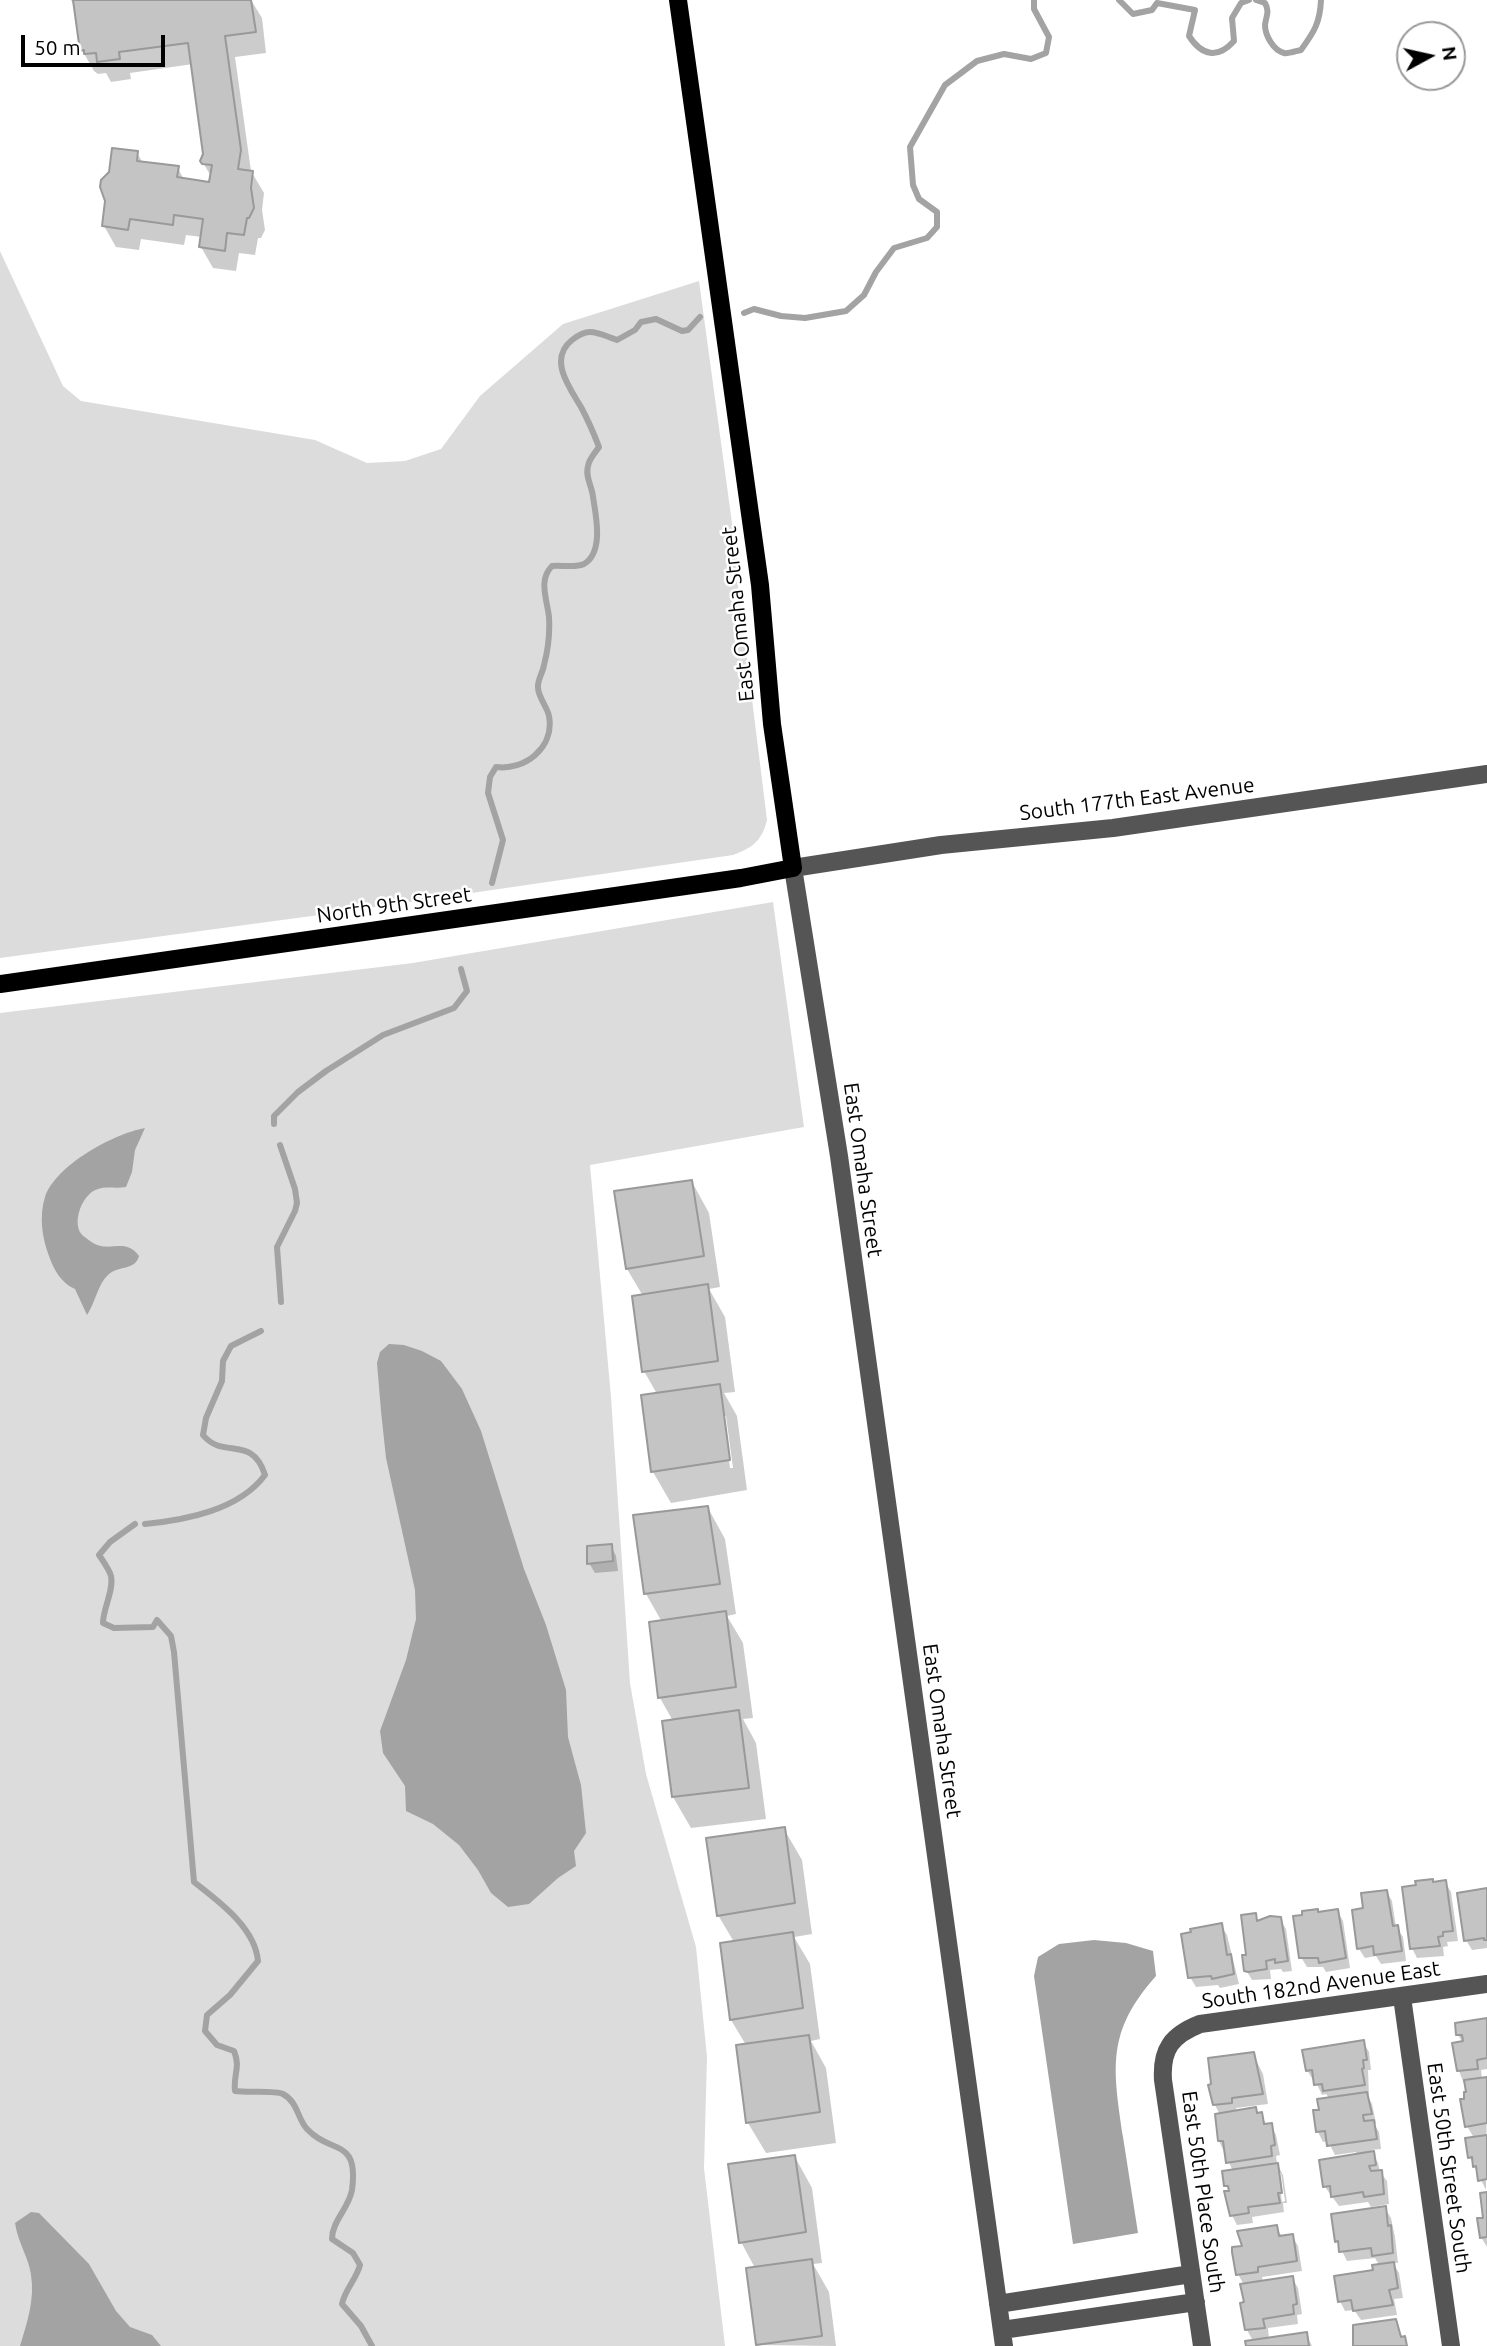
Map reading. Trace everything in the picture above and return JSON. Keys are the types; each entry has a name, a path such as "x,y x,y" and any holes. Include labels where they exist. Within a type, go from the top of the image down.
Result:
{"main road":[{"name":"East Omaha Street","path":"678,0 760,584 772,724 793,868"},
{"name":"North 9th Street","path":"0,984 741,878 793,868"}],"street":[{"name":"South 177th East Avenue","path":"793,868 941,845 1113,828 1487,774"},
{"name":"East Omaha Street","path":"793,868 841,1166 1003,2338"},
{"name":"South 182nd Avenue East","path":"1168,2046 1180,2033 1200,2024 1487,1984"},
{"name":"East 50th Street South","path":"1402,1997 1451,2346"},
{"name":"East 50th Place South","path":"1168,2046 1163,2058 1163,2080 1202,2346"},
{"path":"998,2304 1191,2274"},
{"path":"1003,2338 1196,2302"}],"shaded area":[{"path":"0,251 63,386 81,401 315,440 367,463 405,461 441,449 480,396 563,324 699,281 738,567 736,570 767,820 759,838 746,850 733,855 0,958"},
{"path":"773,902 804,1127 590,1165 611,1397 630,1683 646,1774 696,1947 707,2057 704,2168 725,2346 0,2346 0,1013 413,963"},
{"path":"145,1128 135,1150 132,1172 126,1187 93,1191 79,1212 79,1230 90,1241 103,1246 128,1247 139,1256 134,1264 112,1272 105,1279 87,1315 75,1289 59,1275 49,1256 42,1227 45,1197 61,1174 87,1153 117,1137"},
{"path":"389,1344 404,1345 441,1361 462,1389 481,1431 524,1569 546,1625 566,1690 568,1737 581,1785 586,1833 574,1851 576,1866 529,1904 508,1907 491,1893 459,1845 433,1824 406,1811 405,1786 383,1753 380,1731 406,1660 416,1619 415,1590 386,1458 381,1411 377,1363 380,1352"},
{"path":"1094,1940 1126,1943 1153,1951 1156,1976 1128,2015 1117,2052 1117,2091 1138,2233 1073,2244 1034,1976 1038,1957 1059,1944"},
{"path":"31,2212 39,2213 89,2264 116,2311 130,2327 152,2335 161,2346 20,2346 30,2311 32,2284 30,2269 15,2223"}],"building":[{"path":"73,0 251,0 256,32 225,36 241,150 238,169 253,171 251,188 254,208 247,218 244,235 227,233 225,251 199,247 203,219 174,215 173,225 130,219 128,230 102,226 105,201 100,187 101,180 109,172 112,148 138,151 137,161 179,166 177,177 209,182 212,165 202,164 200,161 203,154 188,43 119,52 120,59 97,62 96,53 84,54 84,50 80,51"},
{"path":"692,1180 704,1256 626,1269 614,1191"},
{"path":"708,1284 718,1361 642,1372 632,1296"},
{"path":"720,1384 730,1460 651,1472 641,1395"},
{"path":"708,1506 720,1584 644,1594 633,1515"},
{"path":"612,1544 613,1561 587,1564 587,1546"},
{"path":"726,1611 736,1687 658,1698 649,1622"},
{"path":"739,1710 749,1788 672,1797 662,1721"},
{"path":"785,1827 795,1903 717,1916 706,1838"},
{"path":"1433,1879 1433,1882 1446,1880 1453,1931 1443,1932 1443,1936 1438,1937 1440,1946 1410,1949 1402,1887 1416,1885 1415,1881"},
{"path":"1487,1888 1487,1940 1484,1938 1464,1941 1457,1893"},
{"path":"1387,1890 1393,1926 1398,1925 1402,1951 1374,1955 1373,1946 1357,1949 1352,1910 1363,1908 1361,1893"},
{"path":"1318,1909 1318,1912 1338,1909 1346,1958 1319,1963 1318,1958 1299,1958 1293,1916 1302,1915 1302,1911"},
{"path":"1256,1913 1257,1921 1270,1916 1281,1917 1288,1961 1266,1961 1267,1969 1248,1972 1244,1971 1242,1955 1246,1955 1241,1915"},
{"path":"1222,1923 1227,1955 1231,1954 1234,1974 1212,1979 1211,1976 1188,1978 1181,1934 1191,1932 1190,1929"},
{"path":"793,1932 803,2008 730,2020 720,1943"},
{"path":"1487,2018 1487,2058 1477,2060 1478,2069 1457,2071 1452,2043 1463,2041 1462,2035 1456,2035 1455,2023"},
{"path":"809,2035 820,2112 746,2123 736,2045"},
{"path":"1364,2040 1367,2060 1363,2060 1362,2069 1365,2085 1323,2091 1322,2084 1314,2085 1312,2070 1306,2071 1302,2050"},
{"path":"1254,2052 1263,2094 1232,2098 1232,2103 1213,2105 1208,2085 1211,2084 1208,2058"},
{"path":"1487,2077 1487,2123 1465,2127 1460,2099 1464,2099 1466,2092 1464,2080"},
{"path":"1367,2092 1372,2114 1363,2115 1364,2121 1374,2120 1377,2139 1327,2146 1325,2131 1316,2132 1313,2110 1319,2110 1317,2099"},
{"path":"1256,2107 1257,2113 1262,2112 1264,2124 1272,2123 1275,2145 1271,2146 1272,2156 1226,2163 1223,2141 1218,2141 1215,2114"},
{"path":"1487,2135 1487,2179 1478,2181 1476,2166 1473,2167 1472,2157 1468,2158 1465,2138"},
{"path":"1374,2151 1376,2165 1369,2166 1371,2171 1382,2170 1384,2194 1364,2197 1363,2192 1331,2197 1330,2186 1323,2187 1319,2160"},
{"path":"795,2155 806,2232 739,2243 728,2164"},
{"path":"1278,2163 1282,2193 1278,2193 1280,2203 1248,2207 1249,2213 1230,2216 1224,2191 1229,2191 1228,2186 1224,2186 1222,2171"},
{"path":"1487,2192 1487,2237 1480,2238 1477,2218 1483,2218 1480,2193"},
{"path":"1386,2206 1388,2226 1391,2225 1393,2253 1372,2256 1371,2248 1339,2252 1331,2214"},
{"path":"1277,2225 1279,2236 1293,2234 1297,2261 1258,2267 1258,2272 1236,2275 1232,2247 1242,2246 1237,2231"},
{"path":"812,2259 822,2336 756,2345 746,2268"},
{"path":"1394,2262 1398,2288 1389,2290 1393,2305 1353,2311 1351,2300 1338,2302 1334,2276 1373,2270 1372,2265"},
{"path":"1293,2276 1297,2304 1293,2305 1294,2314 1263,2319 1265,2328 1245,2330 1240,2284"},
{"path":"1396,2319 1401,2337 1405,2336 1407,2346 1353,2346 1353,2325"},
{"path":"1307,2332 1309,2346 1246,2346 1245,2341"}],"waterway":[{"path":"744,313 754,309 781,316 805,318 846,311 864,295 876,272 894,248 927,238 937,227 937,212 919,199 913,185 910,147 945,85 977,61 1004,54 1031,59 1046,53 1049,37 1034,9 1034,0"},
{"path":"1119,0 1133,14 1152,10 1157,3 1195,10 1189,36 1199,48 1210,53 1222,51 1234,41 1232,18 1241,3 1249,0"},
{"path":"1256,0 1265,3 1265,29 1270,42 1276,49 1286,53 1301,50 1309,38 1318,21 1321,0"},
{"path":"492,883 503,840 488,793 490,777 496,767 517,765 535,755 542,747 550,728 548,712 538,690 549,635 545,577 552,566 584,564 590,558 596,543 596,514 587,470 599,447 563,373 562,356 572,340 583,333 598,333 617,340 635,330 641,322 656,319 682,331 688,330 700,317"},
{"path":"274,1124 274,1116 298,1092 326,1071 383,1035 454,1008 467,991 461,969"},
{"path":"280,1145 297,1203 277,1247 281,1302"},
{"path":"145,1524 177,1520 226,1505 241,1497 265,1475 253,1455 219,1446 203,1435 206,1418 222,1381 223,1361 231,1346 261,1331"},
{"path":"135,1524 110,1542 99,1555 112,1582 103,1623 114,1628 153,1627 157,1620 171,1636 194,1882 224,1906 243,1926 250,1937 258,1961 230,1995 207,2015 205,2031 217,2045 234,2051 237,2062 235,2091 283,2094 292,2101 307,2129 347,2154 353,2173 352,2190 335,2226 332,2239 353,2253 360,2265 342,2304 361,2326 372,2346"}]}
